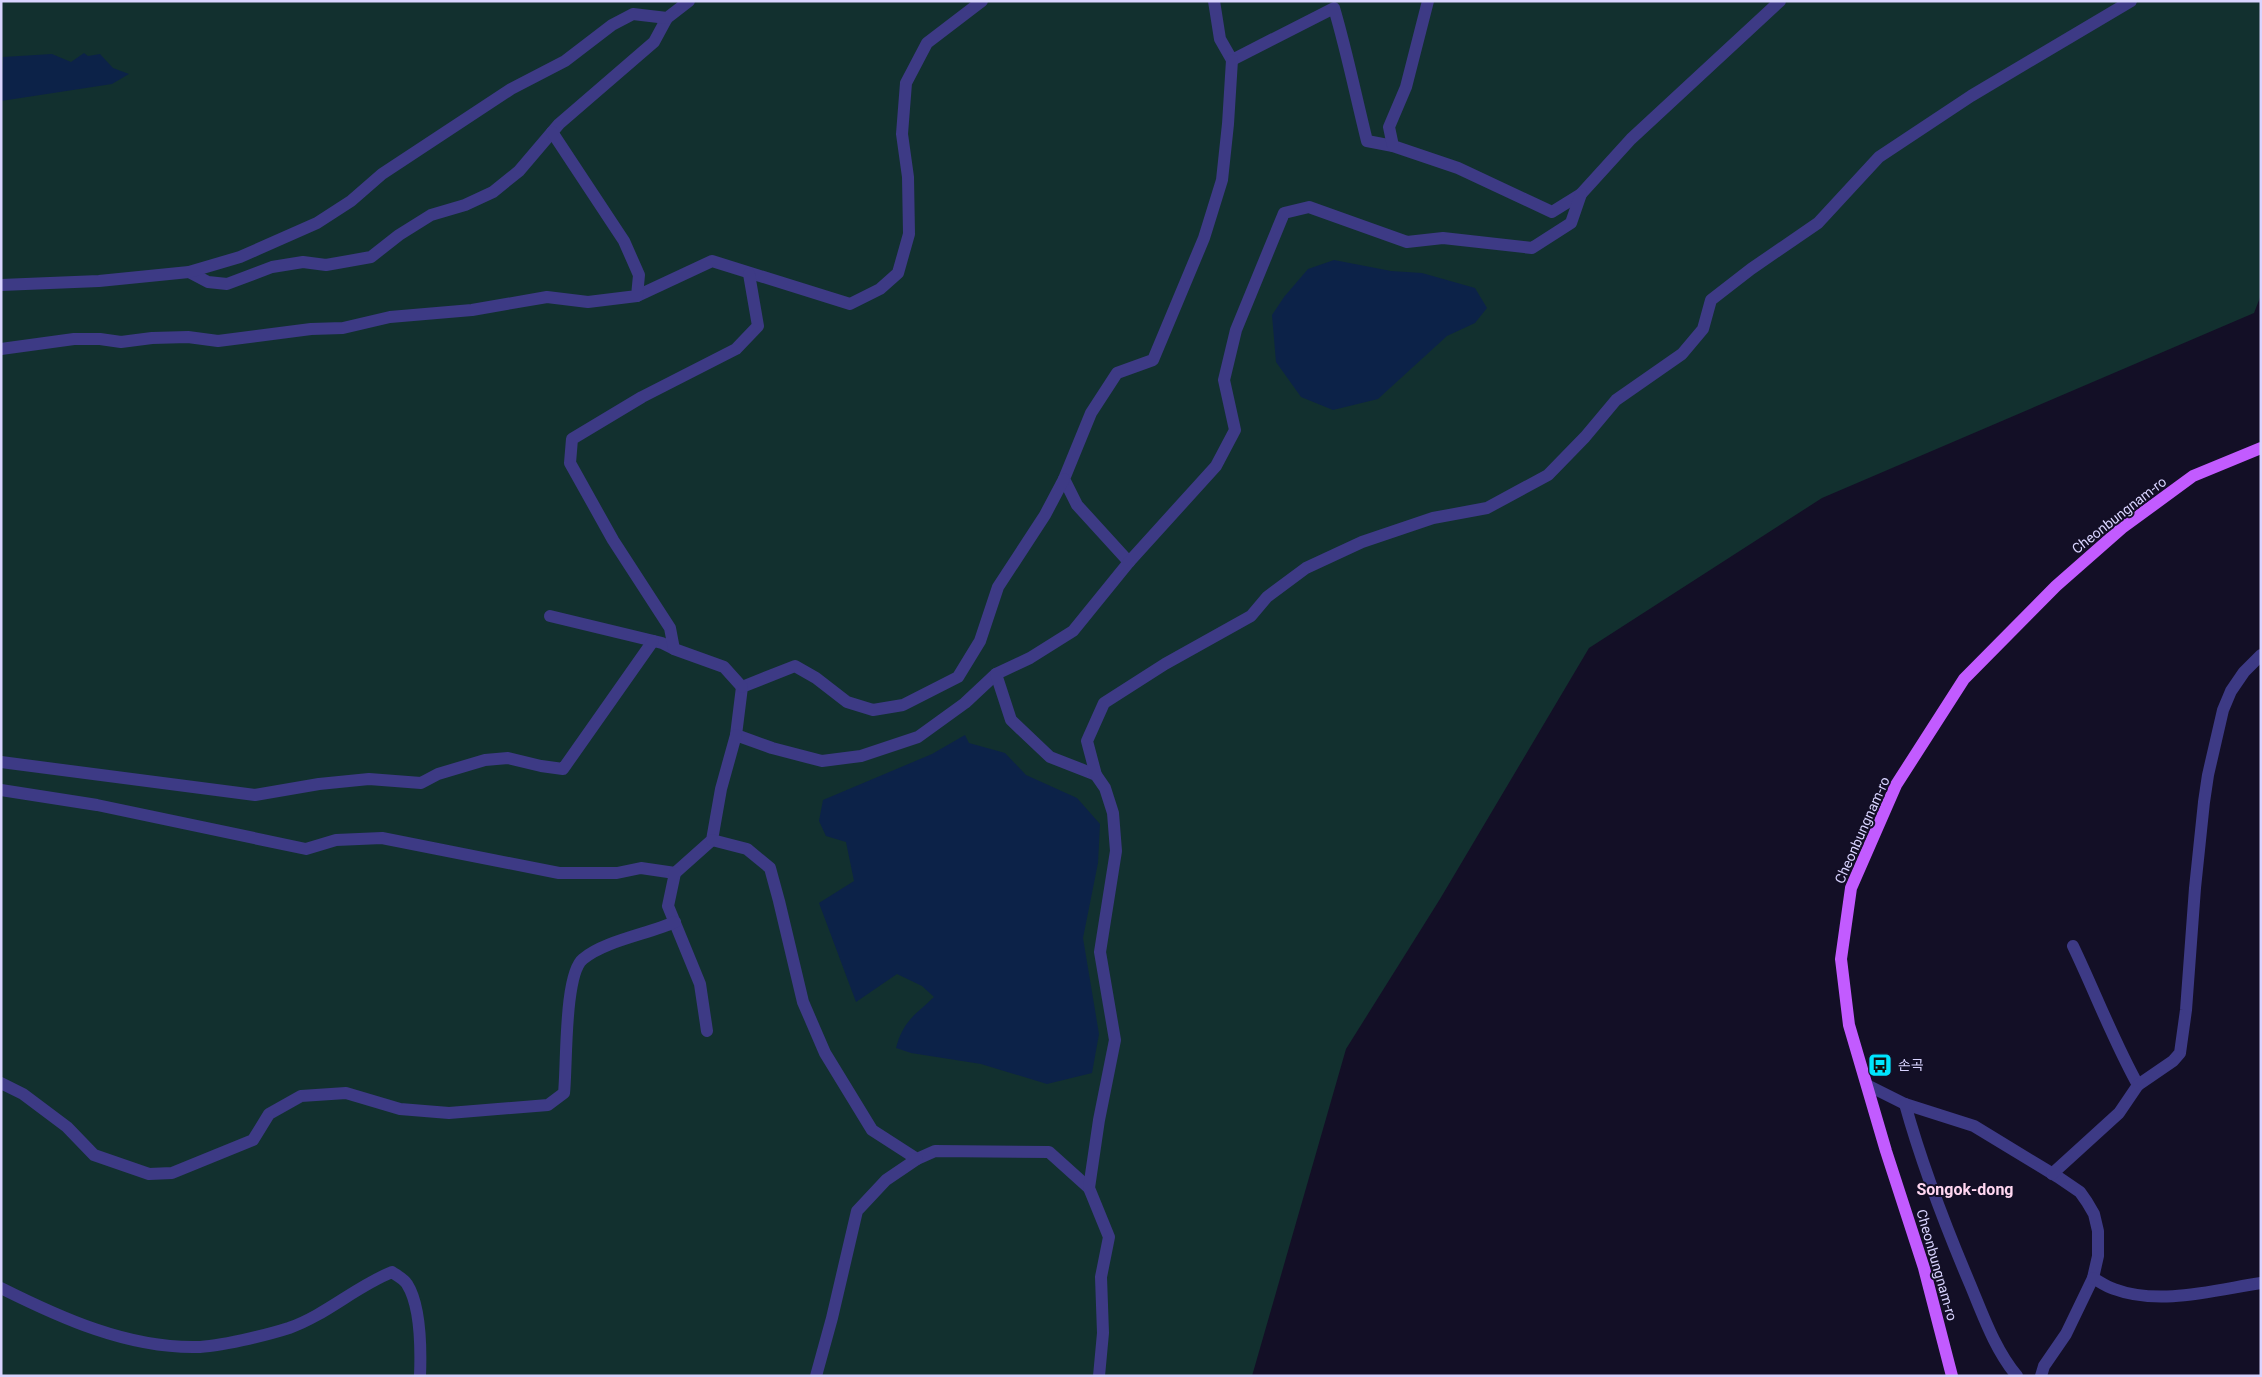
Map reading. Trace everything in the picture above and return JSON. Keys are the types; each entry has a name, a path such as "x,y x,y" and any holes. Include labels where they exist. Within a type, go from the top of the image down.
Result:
{"main road":[{"name":"Cheonbungnam-ro","path":"1952,1376 1924,1268 1850,1025 1840,959 1851,888 1896,785 1964,679 2056,586 2122,528 2193,476 2261,448"}],"street":[{"path":"189,272 208,282 228,284 272,267 303,262 326,265 371,258 398,235 431,215 465,205 493,192 519,171 559,124 654,42 667,18 689,1"},
{"path":"1,349 74,339 100,339 122,342 152,338 188,337 218,341 311,329 343,328 390,317 472,310 547,297 588,302 637,296 712,261 748,274 850,304 880,289 898,273 909,234 908,177 902,134 906,84 927,43 982,1"},
{"path":"742,687 795,666 816,678 847,702 873,710 902,705 958,677 980,641 998,587 1045,516 1064,479 1091,413 1117,373 1153,360 1204,238 1222,180 1232,60 1220,39 1214,1"},
{"path":"1393,146 1389,128 1406,87 1428,1"},
{"path":"1232,60 1334,8 1348,56 1367,141 1393,146 1458,168 1552,212 1582,194 1631,139 1780,1"},
{"path":"1089,1188 1099,1120 1115,1040 1100,952 1116,851 1113,813 1105,788 1096,775 1087,741 1104,704 1165,664 1251,616 1267,597 1306,568 1362,542 1433,518 1487,508 1548,475 1616,400 1682,354 1703,329 1711,300 1751,269 1818,223 1879,157 1971,96 2130,1"},
{"path":"1,285 99,281 189,272 240,258 317,223 351,201 382,174 511,89 565,61 612,25 633,14 667,18"},
{"path":"552,132 624,241 639,275 637,296"},
{"path":"736,735 772,748 822,761 861,756 918,737 965,703 996,674 1030,658 1072,631 1129,562 1216,466 1235,430 1224,380 1236,330 1284,213 1309,207 1407,242 1444,238 1532,248 1571,223 1582,194"},
{"path":"674,649 670,628 613,540 570,463 572,439 642,397 736,349 758,326 748,274"},
{"path":"1064,479 1077,505 1129,562"},
{"path":"550,616 653,641 724,667 742,687 736,735 721,789 712,840 675,873 668,906 700,984 707,1031"},
{"path":"1,762 255,795 319,784 369,779 421,783 438,774 484,760 500,758 564,769 653,641"},
{"path":"2052,1174 2118,1113 2138,1085 2174,1061 2180,1053 2186,1010 2195,888 2208,775 2223,710 2231,691 2244,672 2261,655"},
{"path":"996,674 1011,720 1050,757 1096,775"},
{"path":"1,790 98,805 306,849 336,840 382,838 559,873 617,873 641,868 675,873"},
{"path":"712,840 747,850 770,868 803,1002 825,1053 872,1130 917,1159"},
{"path":"1,1083 23,1094 67,1127 94,1155 149,1174 172,1173 253,1140 269,1114 301,1096 346,1094 400,1109 449,1113 548,1105 564,1093 570,991 574,971 582,959 613,943 675,922"},
{"path":"2073,946 2115,1043 2138,1085"},
{"path":"1867,1085 1905,1104 1974,1126 2080,1192 2094,1214 2098,1231 2098,1256 2093,1278 2066,1334 2044,1366 2041,1376"},
{"path":"1905,1104 1927,1176 1956,1252 2007,1370 2017,1376"},
{"path":"816,1376 832,1318 857,1211 886,1180 917,1159 935,1152 1049,1152 1089,1188 1109,1237 1101,1277 1103,1333 1099,1376"},
{"path":"1,1288 94,1329 148,1343 197,1347 249,1338 289,1328 324,1312 371,1280 392,1272 407,1282 416,1308 421,1354 420,1376"},
{"path":"2093,1278 2113,1289 2147,1297 2261,1283"}],"green space":[{"path":"1,1 2261,1 2261,295 2254,313 1822,498 1589,648 1440,899 1346,1049 1252,1376 1,1376"}],"water":[{"path":"84,53 88,56 100,54 113,68 129,74 112,84 1,101 3,57 52,54 71,62"},
{"path":"1334,260 1391,271 1422,273 1475,288 1487,308 1475,323 1447,336 1378,399 1333,410 1301,397 1276,362 1272,315 1284,297 1308,269"},
{"path":"965,735 969,743 1005,753 1026,775 1077,798 1100,824 1098,863 1083,938 1099,1034 1092,1073 1047,1084 981,1064 911,1053 896,1048 906,1025 934,997 922,986 897,974 856,1002 819,903 854,881 846,842 826,836 819,821 823,800 932,754"}],"place":[{"name":"손곡","path":"1880,1065"}],"district":[{"name":"Songok-dong","path":"1965,1189"}]}
